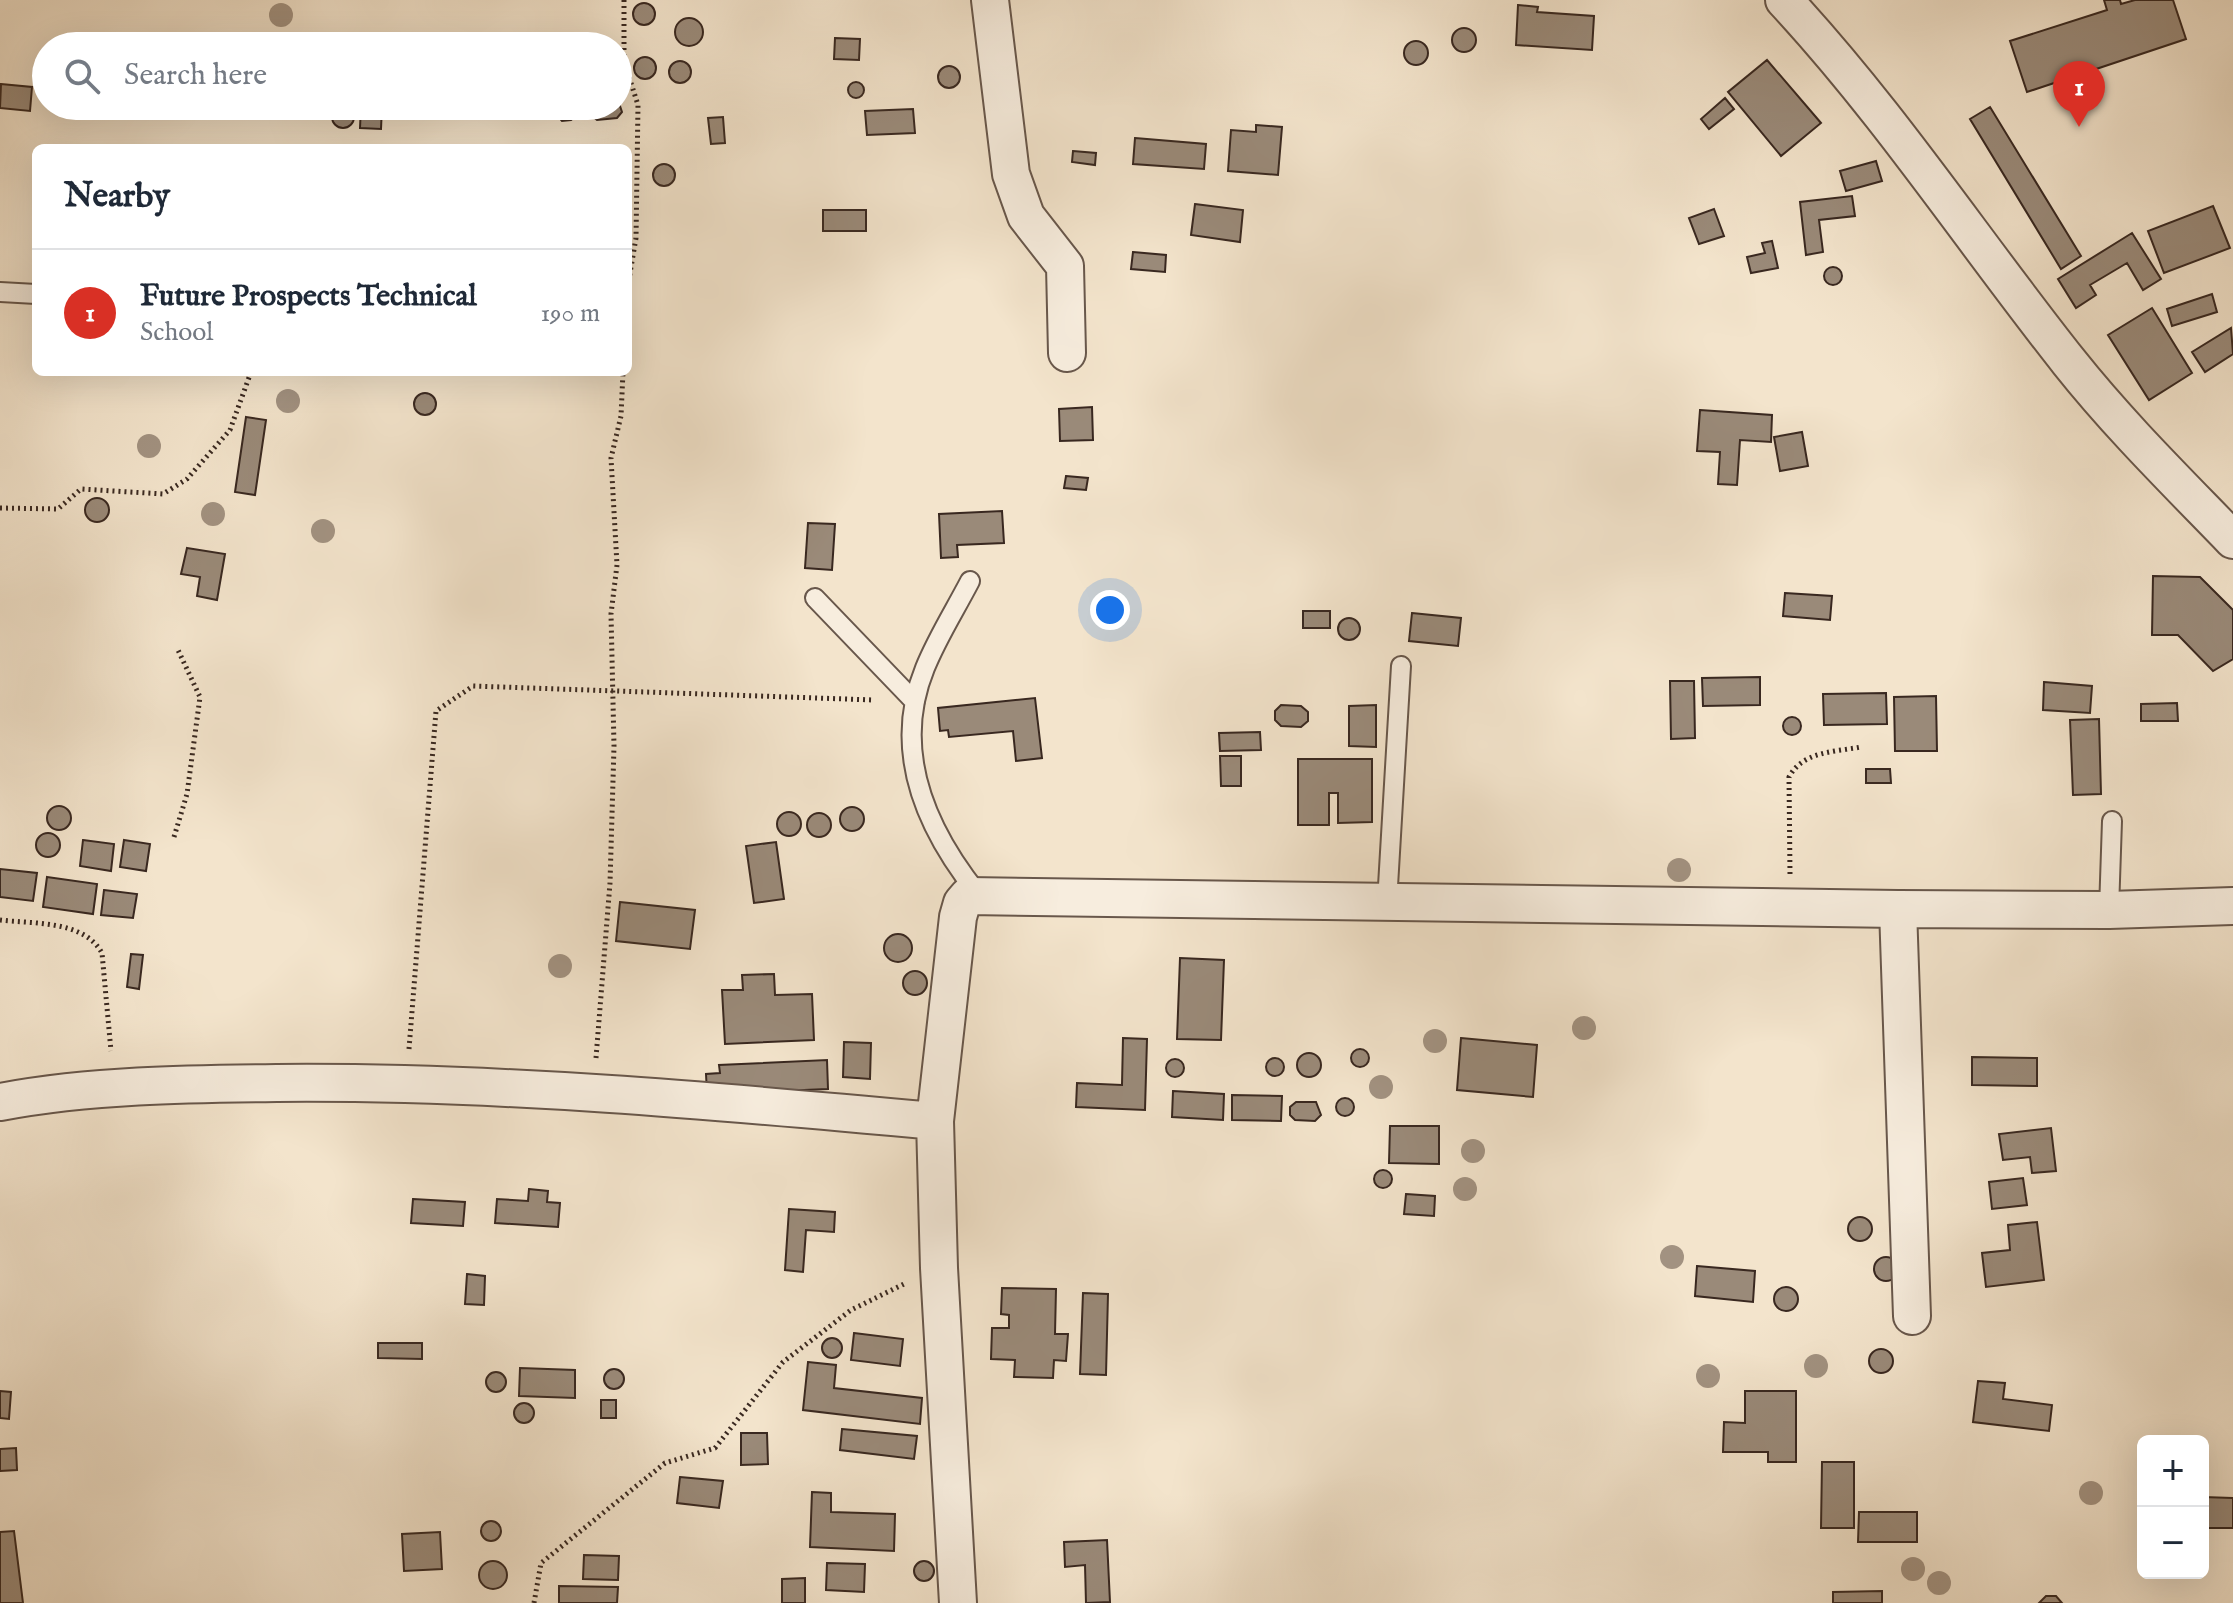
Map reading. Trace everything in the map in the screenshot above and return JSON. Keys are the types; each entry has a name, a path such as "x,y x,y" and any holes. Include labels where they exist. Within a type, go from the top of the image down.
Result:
{"street":[{"path":"990,0 1011,174 1026,216 1065,266 1067,353"},
{"path":"1784,0 1856,79 2070,362 2233,540"},
{"path":"958,1603 939,1268 935,1121 958,917 962,903 968,896 1898,909 2109,910 2233,906"},
{"path":"1898,909 1912,1316"},
{"path":"0,1102 115,1088 406,1084 935,1121"}],"lane":[{"path":"0,292 32,294"},
{"path":"970,581 924,670 915,702 914,764 923,801 947,855 978,894"},
{"path":"815,598 915,702"},
{"path":"1387,903 1401,666"},
{"path":"2109,910 2112,821"}],"path":[{"path":"624,0 624,32"},
{"path":"632,86 638,105 636,238 632,262"},
{"path":"0,508 58,509 81,489 163,494 187,479 230,430 250,376"},
{"path":"597,1095 596,1043 610,883 614,746 611,614 617,565 611,458 621,416 623,376"},
{"path":"174,837 187,794 200,697 178,650"},
{"path":"406,1084 436,711 473,686 915,702"},
{"path":"1791,907 1789,777 1796,764 1811,756 1861,747"},
{"path":"0,920 82,932 97,943 102,953 115,1088"},
{"path":"534,1603 541,1563 665,1463 715,1448 783,1362 851,1310 939,1268"}],"building":[{"path":"2104,0 2120,0 2121,4 2135,0 2173,0 2186,39 2027,92 2010,41 2107,10"},
{"path":"644,3 652,6 655,14 652,22 644,25 636,22 633,14 636,6"},
{"path":"1518,5 1538,7 1537,12 1594,16 1592,50 1516,45"},
{"path":"689,18 699,22 703,32 699,42 689,46 679,42 675,32 679,22"},
{"path":"1464,28 1473,31 1476,40 1473,49 1464,52 1455,49 1452,40 1455,31"},
{"path":"835,38 860,39 859,60 834,59"},
{"path":"1416,41 1425,44 1428,53 1425,62 1416,65 1407,62 1404,53 1407,44"},
{"path":"645,57 656,68 645,79 634,68"},
{"path":"1767,60 1821,123 1781,156 1728,92"},
{"path":"680,61 691,72 680,83 669,72"},
{"path":"949,66 960,77 949,88 938,77"},
{"path":"856,82 862,84 862,96 856,98 850,96 848,90 850,84"},
{"path":"1,84 32,87 30,111 0,108"},
{"path":"1725,98 1734,109 1709,129 1701,119"},
{"path":"1990,107 2081,256 2061,269 1970,119"},
{"path":"913,109 915,133 867,135 865,111"},
{"path":"723,117 725,143 711,144 708,118"},
{"path":"353,120 351,125 343,128 333,121"},
{"path":"360,120 381,120 381,129 360,128"},
{"path":"1256,125 1282,127 1278,175 1228,171 1231,130 1256,132"},
{"path":"1135,138 1206,144 1204,169 1133,164"},
{"path":"1073,151 1096,153 1095,165 1072,162"},
{"path":"1876,161 1882,181 1846,191 1840,171"},
{"path":"664,164 672,167 675,175 672,183 664,186 656,183 653,175 656,167"},
{"path":"1852,196 1855,216 1819,220 1823,252 1806,255 1800,202"},
{"path":"1195,204 1243,210 1240,242 1191,235"},
{"path":"2213,206 2230,248 2164,273 2148,231"},
{"path":"1714,209 1724,236 1699,244 1689,218"},
{"path":"823,210 866,210 866,231 823,231"},
{"path":"2132,233 2161,279 2143,290 2127,263 2090,285 2096,295 2076,308 2058,279"},
{"path":"1772,241 1778,268 1751,273 1747,257 1765,253 1762,243"},
{"path":"1133,252 1166,255 1165,272 1131,269"},
{"path":"1829,267 1837,267 1842,276 1840,283 1829,285 1824,280 1824,272"},
{"path":"2212,294 2217,312 2172,326 2167,309"},
{"path":"2152,308 2192,373 2149,400 2108,335"},
{"path":"2231,328 2233,354 2205,372 2192,352"},
{"path":"425,393 436,404 425,415 414,404"},
{"path":"1092,407 1093,440 1060,441 1059,409"},
{"path":"1700,410 1772,415 1771,442 1740,440 1737,485 1718,484 1720,452 1697,451"},
{"path":"246,417 266,420 255,495 235,492"},
{"path":"1802,432 1808,466 1780,471 1774,437"},
{"path":"1066,476 1088,478 1086,490 1064,488"},
{"path":"97,498 106,501 109,510 106,519 97,522 88,519 85,510 88,501"},
{"path":"1002,511 1004,543 957,545 958,557 941,558 939,514"},
{"path":"808,523 835,524 832,570 805,568"},
{"path":"187,548 225,554 217,600 197,596 200,577 181,574"},
{"path":"2153,576 2200,577 2233,610 2233,659 2213,671 2178,635 2152,635"},
{"path":"1785,593 1832,596 1830,620 1783,616"},
{"path":"1303,611 1330,611 1330,628 1303,628"},
{"path":"1412,613 1461,618 1458,646 1409,641"},
{"path":"1349,618 1357,621 1360,629 1357,637 1349,640 1341,637 1338,629 1341,621"},
{"path":"1760,677 1760,705 1703,706 1702,678"},
{"path":"1670,681 1694,681 1695,738 1671,739"},
{"path":"2044,682 2092,686 2090,713 2043,710"},
{"path":"1886,693 1887,724 1824,725 1823,694"},
{"path":"1936,696 1937,751 1895,751 1894,697"},
{"path":"1035,698 1042,758 1016,761 1013,731 949,737 948,730 940,731 938,708"},
{"path":"2177,703 2178,721 2141,721 2141,704"},
{"path":"1281,705 1301,706 1308,712 1308,721 1301,727 1281,726 1275,720 1275,711"},
{"path":"1376,705 1376,747 1349,746 1349,706"},
{"path":"1788,717 1796,717 1801,726 1799,733 1788,735 1783,730 1783,722"},
{"path":"2099,719 2101,794 2073,795 2070,720"},
{"path":"1260,732 1261,750 1220,751 1219,733"},
{"path":"1220,756 1241,756 1241,786 1221,786"},
{"path":"1298,759 1372,759 1372,822 1338,823 1338,793 1329,793 1329,825 1298,825"},
{"path":"1866,769 1890,769 1891,783 1866,783"},
{"path":"59,806 68,809 71,818 68,827 59,830 50,827 47,818 50,809"},
{"path":"852,807 861,810 864,819 861,828 852,831 843,828 840,819 843,810"},
{"path":"789,812 798,815 801,824 798,833 789,836 780,833 777,824 780,815"},
{"path":"819,813 828,816 831,825 828,834 819,837 810,834 807,825 810,816"},
{"path":"48,833 57,836 60,845 57,854 48,857 39,854 36,845 39,836"},
{"path":"83,840 114,844 111,871 80,866"},
{"path":"124,840 150,844 146,871 120,867"},
{"path":"776,842 784,899 754,903 746,846"},
{"path":"0,869 37,873 33,901 0,897"},
{"path":"47,877 97,884 93,914 43,907"},
{"path":"104,890 137,894 133,918 101,915"},
{"path":"620,902 695,910 690,949 616,941"},
{"path":"898,934 908,938 912,948 908,958 898,962 888,958 884,948 888,938"},
{"path":"131,954 143,955 139,989 127,987"},
{"path":"1180,958 1224,960 1221,1040 1177,1039"},
{"path":"915,971 924,974 927,983 924,992 915,995 906,992 903,983 906,974"},
{"path":"774,974 775,995 812,994 814,1040 725,1044 722,990 743,990 742,975"},
{"path":"1123,1038 1147,1039 1145,1110 1076,1107 1077,1083 1122,1085"},
{"path":"1461,1038 1537,1045 1533,1097 1457,1090"},
{"path":"844,1042 871,1043 870,1079 843,1077"},
{"path":"1356,1049 1364,1049 1369,1058 1367,1065 1356,1067 1351,1062 1351,1054"},
{"path":"1309,1053 1317,1057 1321,1065 1317,1073 1309,1077 1301,1073 1297,1065 1301,1057"},
{"path":"1972,1057 2037,1058 2037,1086 1972,1085"},
{"path":"1271,1058 1279,1058 1284,1067 1282,1074 1271,1076 1266,1071 1266,1063"},
{"path":"1171,1059 1179,1059 1184,1068 1182,1075 1171,1077 1166,1072 1166,1064"},
{"path":"827,1060 828,1089 707,1094 706,1074 720,1073 719,1065"},
{"path":"1173,1091 1224,1094 1223,1120 1172,1117"},
{"path":"1232,1095 1282,1096 1281,1121 1232,1120"},
{"path":"1341,1098 1349,1098 1354,1107 1352,1114 1341,1116 1336,1111 1336,1103"},
{"path":"1296,1102 1316,1102 1321,1115 1315,1121 1295,1120 1290,1115 1290,1107"},
{"path":"1390,1126 1439,1126 1439,1164 1389,1163"},
{"path":"2051,1128 2056,1171 2032,1173 2030,1157 2003,1160 1999,1134"},
{"path":"1379,1170 1387,1170 1392,1179 1390,1186 1379,1188 1374,1183 1374,1175"},
{"path":"2023,1178 2027,1205 1992,1209 1989,1182"},
{"path":"529,1189 548,1191 547,1202 560,1203 558,1227 495,1223 497,1199 528,1201"},
{"path":"1406,1194 1435,1196 1434,1216 1404,1214"},
{"path":"413,1199 465,1202 463,1226 411,1223"},
{"path":"789,1209 835,1212 834,1232 806,1230 803,1272 785,1270"},
{"path":"1860,1217 1871,1224 1872,1229 1865,1240 1860,1241 1849,1234 1848,1229 1855,1218"},
{"path":"2037,1222 2044,1280 1986,1287 1982,1253 2010,1250 2008,1225"},
{"path":"1886,1257 1897,1264 1898,1269 1891,1280 1886,1281 1875,1274 1874,1269 1881,1258"},
{"path":"1697,1266 1755,1271 1753,1302 1695,1296"},
{"path":"467,1274 485,1276 484,1305 465,1304"},
{"path":"1786,1287 1794,1291 1798,1299 1794,1307 1786,1311 1778,1307 1774,1299 1778,1291"},
{"path":"1002,1288 1056,1289 1055,1334 1068,1334 1066,1361 1054,1360 1053,1378 1014,1377 1015,1360 991,1359 992,1328 1009,1328 1009,1315 1001,1314"},
{"path":"1083,1293 1108,1294 1106,1375 1080,1374"},
{"path":"854,1333 903,1339 900,1366 851,1360"},
{"path":"832,1338 839,1341 842,1348 839,1355 832,1358 825,1355 822,1348 825,1341"},
{"path":"378,1343 422,1343 422,1359 378,1358"},
{"path":"1881,1349 1892,1356 1893,1361 1886,1372 1881,1373 1870,1366 1869,1361 1876,1350"},
{"path":"808,1362 836,1365 834,1388 922,1398 920,1424 803,1410"},
{"path":"520,1368 575,1370 575,1398 519,1396"},
{"path":"614,1369 621,1372 624,1379 621,1386 614,1389 607,1386 604,1379 607,1372"},
{"path":"496,1372 503,1375 506,1382 503,1389 496,1392 489,1389 486,1382 489,1375"},
{"path":"1978,1381 2005,1383 2003,1399 2052,1405 2049,1431 1973,1422"},
{"path":"0,1391 11,1392 9,1419 0,1418"},
{"path":"1745,1391 1796,1391 1796,1462 1768,1462 1768,1452 1723,1452 1724,1422 1745,1423"},
{"path":"601,1400 616,1400 616,1418 601,1418"},
{"path":"524,1403 531,1406 534,1413 531,1420 524,1423 517,1420 514,1413 517,1406"},
{"path":"842,1429 917,1436 914,1459 840,1450"},
{"path":"741,1433 767,1433 768,1464 741,1465"},
{"path":"16,1448 17,1470 0,1471 0,1449"},
{"path":"1822,1462 1854,1462 1854,1528 1821,1528"},
{"path":"680,1477 723,1481 719,1508 677,1503"},
{"path":"812,1492 831,1493 831,1512 895,1514 894,1551 810,1547"},
{"path":"2209,1497 2233,1498 2233,1528 2209,1528"},
{"path":"1859,1512 1917,1512 1917,1542 1858,1542"},
{"path":"491,1521 498,1524 501,1531 498,1538 491,1541 484,1538 481,1531 484,1524"},
{"path":"14,1531 23,1603 0,1603 0,1532"},
{"path":"440,1532 442,1569 404,1571 402,1534"},
{"path":"1107,1540 1110,1602 1086,1603 1085,1565 1065,1567 1064,1542"},
{"path":"584,1555 619,1556 618,1580 583,1579"},
{"path":"493,1561 503,1565 507,1575 503,1585 493,1589 483,1585 479,1575 483,1565"},
{"path":"924,1561 931,1564 934,1571 931,1578 924,1581 917,1578 914,1571 917,1564"},
{"path":"827,1563 865,1564 864,1592 826,1590"},
{"path":"805,1578 805,1603 782,1603 782,1579"},
{"path":"559,1586 618,1587 617,1603 559,1603"},
{"path":"1882,1591 1882,1603 1833,1603 1833,1592"},
{"path":"2046,1596 2056,1596 2062,1603 2039,1603"}],"place":[{"name":"Future Prospects Technical","path":"2079,127"}]}
